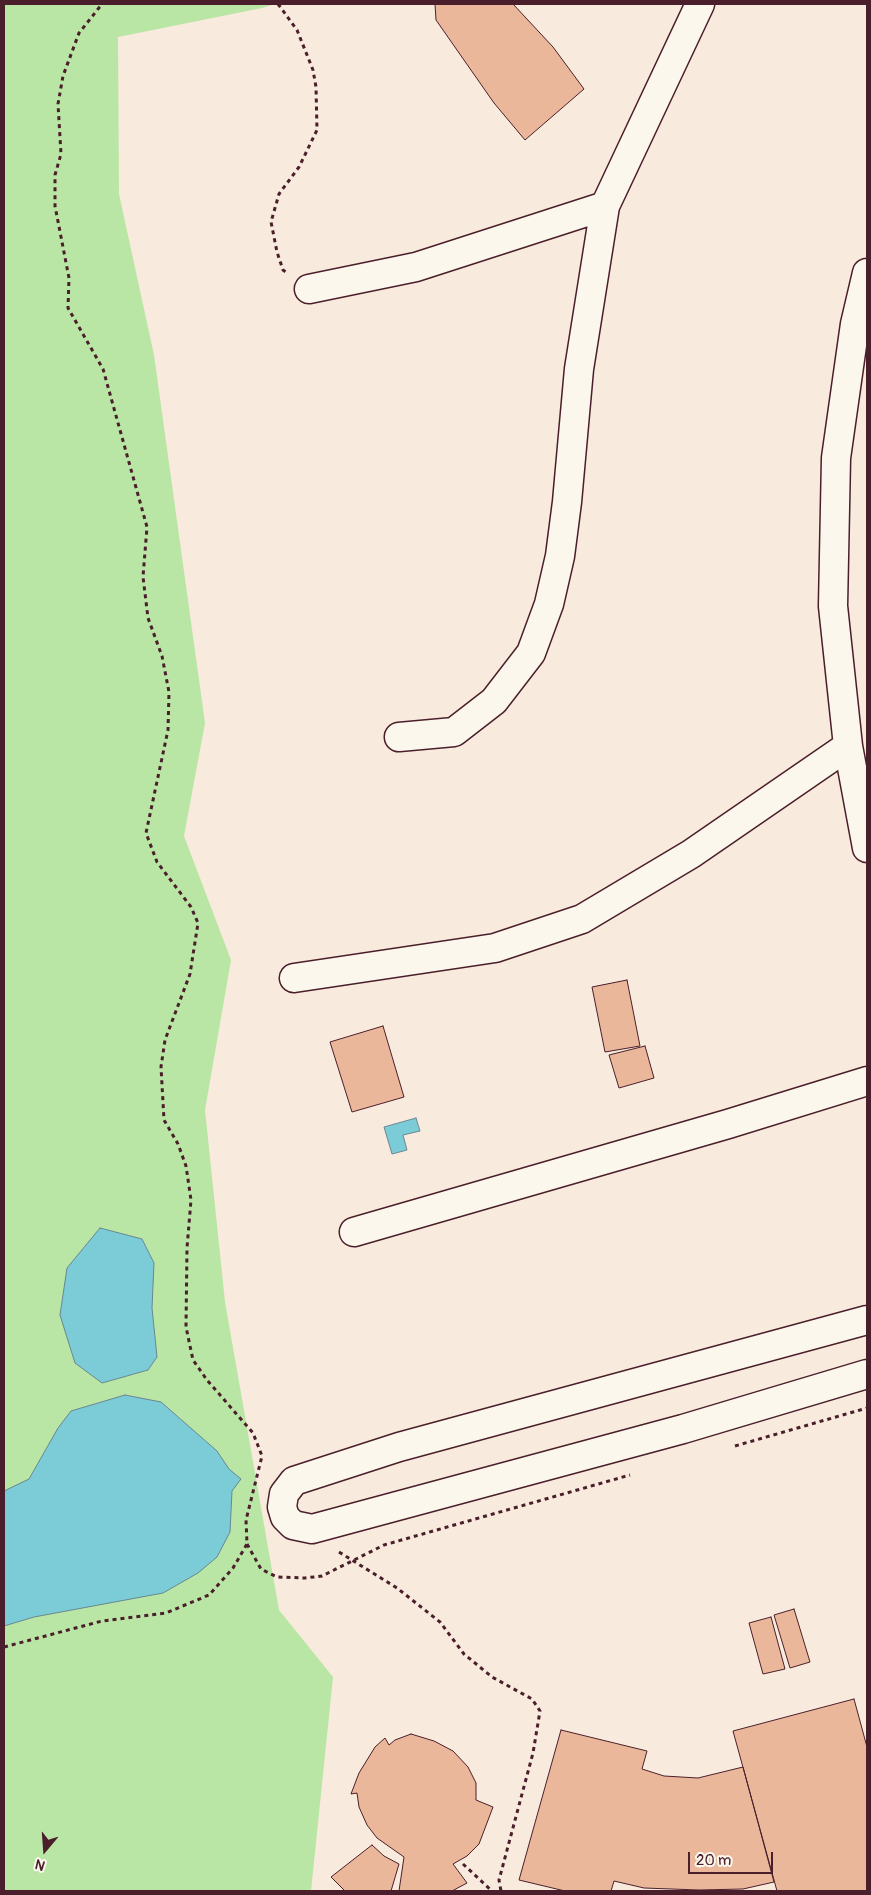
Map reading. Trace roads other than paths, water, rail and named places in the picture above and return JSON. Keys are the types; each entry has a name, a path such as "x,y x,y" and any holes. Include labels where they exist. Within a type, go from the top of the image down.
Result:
{"street":[{"path":"399,737 454,732 494,701 531,653 549,604 560,556 567,502 578,369 605,206 700,4"},
{"path":"309,290 416,267 605,206"},
{"path":"867,273 855,324 836,458 833,606 848,746 867,848"},
{"path":"294,978 495,948 582,919 691,854 848,746"},
{"path":"354,1232 728,1124 867,1081"},
{"path":"867,1320 399,1447 294,1481 284,1494 282,1507 285,1517 292,1525 312,1529 326,1526 683,1429 867,1374"}],"water":[{"path":"416,1118 420,1131 403,1135 407,1150 392,1154 384,1127"},
{"path":"100,1228 142,1239 154,1263 152,1308 157,1357 148,1370 102,1383 75,1363 60,1315 67,1268"},
{"path":"125,1395 161,1402 217,1451 229,1469 241,1479 232,1491 230,1532 217,1557 198,1573 163,1593 34,1617 4,1626 4,1491 29,1479 58,1428 71,1411"}]}
